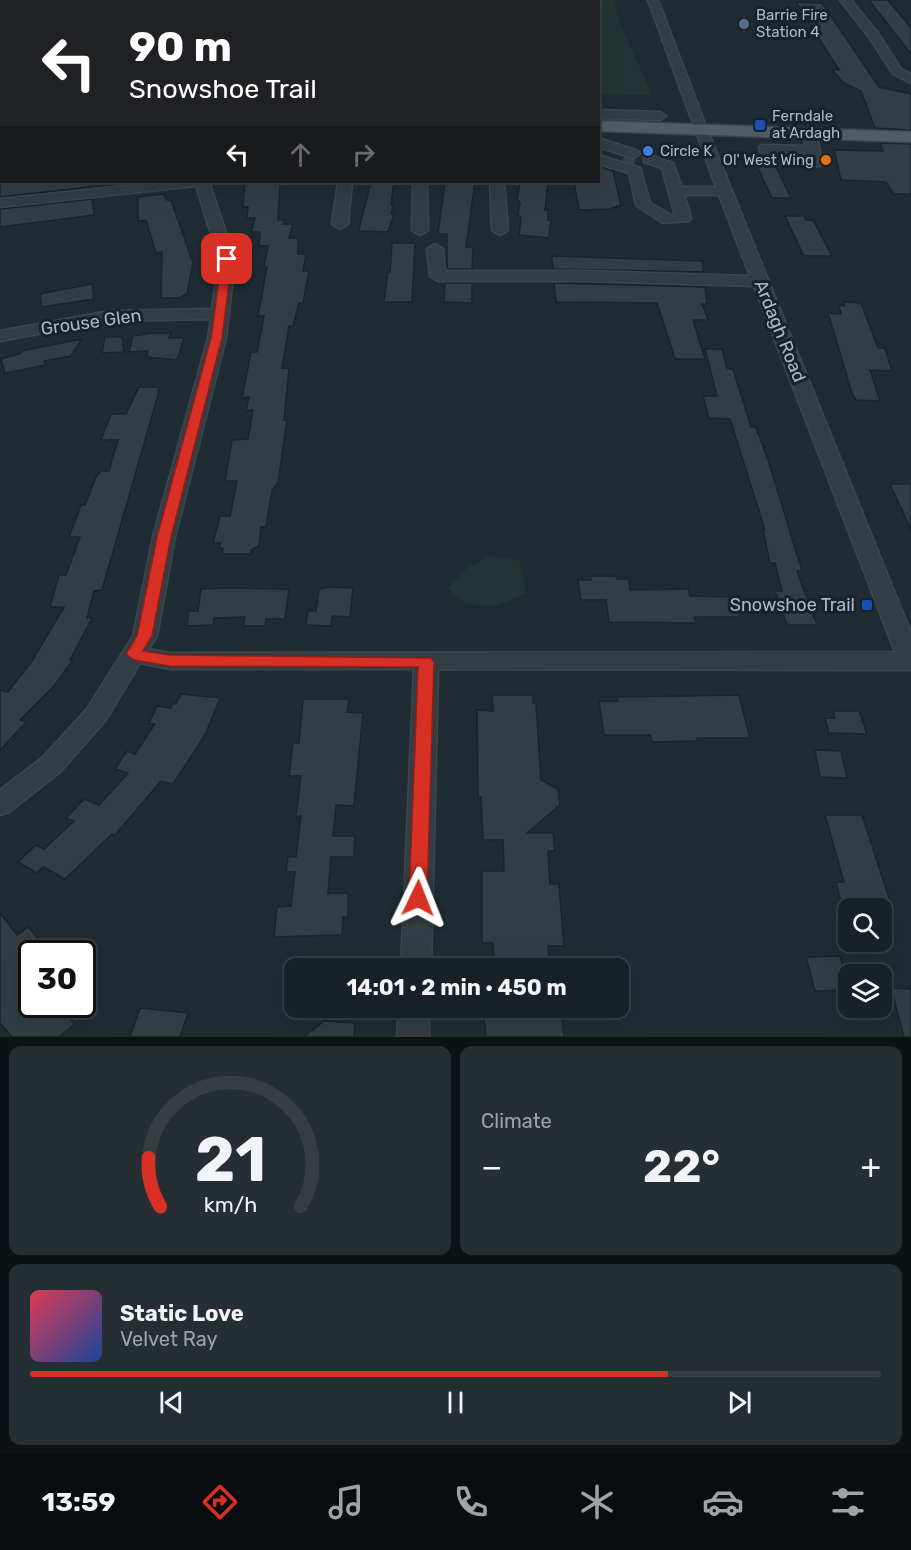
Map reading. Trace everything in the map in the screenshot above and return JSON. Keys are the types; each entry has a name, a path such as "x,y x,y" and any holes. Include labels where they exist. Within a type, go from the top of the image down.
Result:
{"main road":[{"path":"600,126 700,129 810,142 911,137"}],"street":[{"name":"Ardagh Road","path":"653,0 696,112 700,129 911,661"},
{"path":"845,0 874,35 897,71 911,79"},
{"path":"600,114 660,116"},
{"path":"600,143 638,163"},
{"path":"600,152 638,163"},
{"path":"600,159 668,166 684,218 668,220 643,206 638,163"},
{"path":"0,203 190,183"},
{"path":"0,806 51,765 96,715 145,636 164,537 216,338 227,259 200,183"},
{"path":"340,224 345,183"},
{"path":"420,183 420,230"},
{"path":"497,183 500,230"},
{"path":"676,191 725,191"},
{"path":"435,249 438,276 760,281"},
{"name":"Grouse Glen","path":"0,336 110,316 218,314"},
{"path":"134,654 170,661 911,661"},
{"path":"416,958 426,662"},
{"path":"413,1037 414,1018"}],"shaded area":[{"path":"600,0 613,0 620,23 652,95 600,94"},
{"path":"490,556 520,561 526,593 498,606 466,605 448,588 468,567"}],"building":[{"path":"869,0 888,0 911,28 911,54"},
{"path":"796,2 822,3 879,87 911,94 911,130 875,128 861,91 844,83 832,70 839,70"},
{"path":"880,143 911,144 911,194 894,194 886,182 841,180 834,150 883,151"},
{"path":"757,166 776,167 791,198 772,198"},
{"path":"600,167 613,171 621,205 610,209 579,210 574,183 600,183"},
{"path":"0,183 89,183 90,187 0,197"},
{"path":"245,183 280,183 278,220 284,220 283,224 293,224 289,238 298,238 298,254 306,254 303,271 309,271 303,303 299,303 293,326 289,326 282,368 289,368 284,420 287,420 278,483 272,490 266,527 261,527 259,546 251,550 251,554 222,554 223,548 219,548 221,543 213,543 220,516 230,516 237,481 225,481 232,440 248,439 253,410 246,411 249,397 242,398 251,352 257,352 264,316 258,316 267,267 264,267 268,246 259,246 260,232 251,232 255,218 247,218 248,207 243,207"},
{"path":"371,183 394,183 391,214 394,214 388,232 360,231"},
{"path":"445,183 475,183 466,247 473,247 472,269 447,269 447,234 438,234"},
{"path":"520,183 548,183 545,210 548,210 548,220 551,220 549,238 519,235 521,217 518,215 520,203 517,199"},
{"path":"163,194 167,200 171,200 193,263 187,294 179,298 161,298 162,252 156,253 146,220 138,221 138,197"},
{"path":"92,199 94,215 0,227 0,209"},
{"path":"785,216 804,216 806,220 813,220 832,256 804,256"},
{"path":"392,243 415,243 412,302 384,302 388,272 390,272"},
{"path":"552,256 702,261 703,272 553,269"},
{"path":"445,283 472,283 472,303 444,302"},
{"path":"554,283 705,287 707,304 702,304 708,320 693,320 705,359 675,359 657,303 556,302"},
{"path":"92,284 94,299 42,307 40,294"},
{"path":"844,302 861,303 878,348 885,348 892,371 870,370 880,401 856,400 852,393 828,313 841,314 839,305 844,306"},
{"path":"171,333 169,338 184,338 177,360 147,357 148,351 129,352 133,336"},
{"path":"105,337 122,337 124,352 102,353"},
{"path":"82,339 71,356 44,361 46,365 5,373 1,359 22,353 21,351"},
{"path":"705,349 722,349 727,368 733,369 751,427 756,427 770,466 802,571 797,571 817,625 787,625 775,591 782,591 775,563 770,563 763,530 765,530 730,419 709,418 703,396 717,396"},
{"path":"139,387 159,387 158,395 102,590 94,591 87,618 92,618 70,660 73,660 54,686 20,720 26,722 0,750 0,690 8,692 32,661 64,607 50,607 59,575 66,575 80,537 69,537 81,505 85,505 96,477 101,471 109,471 118,440 101,440 111,414 126,414"},
{"path":"890,484 911,484 911,530"},
{"path":"590,576 616,576 617,579 629,579 630,590 688,589 690,596 735,597 739,617 694,617 696,623 609,622 606,600 581,600 578,580 591,580"},
{"path":"353,588 350,617 332,616 331,626 306,625 308,611 316,611 319,589"},
{"path":"201,589 289,589 285,619 266,619 265,626 243,626 245,617 214,618 213,625 187,626 189,611 198,611"},
{"path":"181,694 220,698 205,735 173,784 161,781 115,835 112,834 65,879 43,867 37,873 18,862 36,845 44,849 74,821 66,818 84,799 99,805 128,773 115,769 127,751 135,754 155,724 149,724 157,706 171,708"},
{"path":"492,695 533,695 533,703 536,703 541,780 558,789 560,805 527,833 553,833 555,851 548,851 550,884 559,884 564,946 548,946 549,958 494,958 493,943 482,943 482,871 504,871 503,840 483,840 481,797 478,797 477,710 493,711"},
{"path":"739,695 750,738 697,738 697,741 652,742 650,735 604,735 599,701 618,701 617,697"},
{"path":"303,699 349,699 347,712 363,713 354,806 336,805 333,836 355,836 354,857 331,857 328,893 348,893 348,917 343,917 342,935 274,937 277,907 291,906 295,872 286,872 288,857 296,857 301,816 296,817 301,776 289,776 293,743 299,743"},
{"path":"833,711 859,711 867,734 829,733 825,718 835,718"},
{"path":"815,750 841,751 847,778 820,777"},
{"path":"825,815 862,815 889,898 840,898 836,882 844,882"},
{"path":"0,913 17,935 28,927 40,940 18,940 18,1018 70,1018 75,1024 59,1037 12,1037 0,1023"},
{"path":"840,956 842,964 838,964 838,990 815,991 806,957"},
{"path":"892,988 911,989 911,1037 904,1037"},
{"path":"140,1008 188,1013 180,1037 130,1037"},
{"path":"484,1018 562,1018 564,1037 486,1037"},
{"path":"324,1021 355,1023 354,1037 304,1037"}],"tunnel":[{"path":"623,159 639,165"}],"place":[{"name":"Barrie Fire Station 4","path":"744,24"},
{"name":"Ferndale at Ardagh","path":"760,125"},
{"name":"Circle K","path":"648,151"},
{"name":"Ol' West Wing","path":"826,160"},
{"name":"Snowshoe Trail","path":"867,605"}],"route":[{"path":"227,259 216,338 164,537 145,636 134,654 170,661 426,662 418,898"}]}
